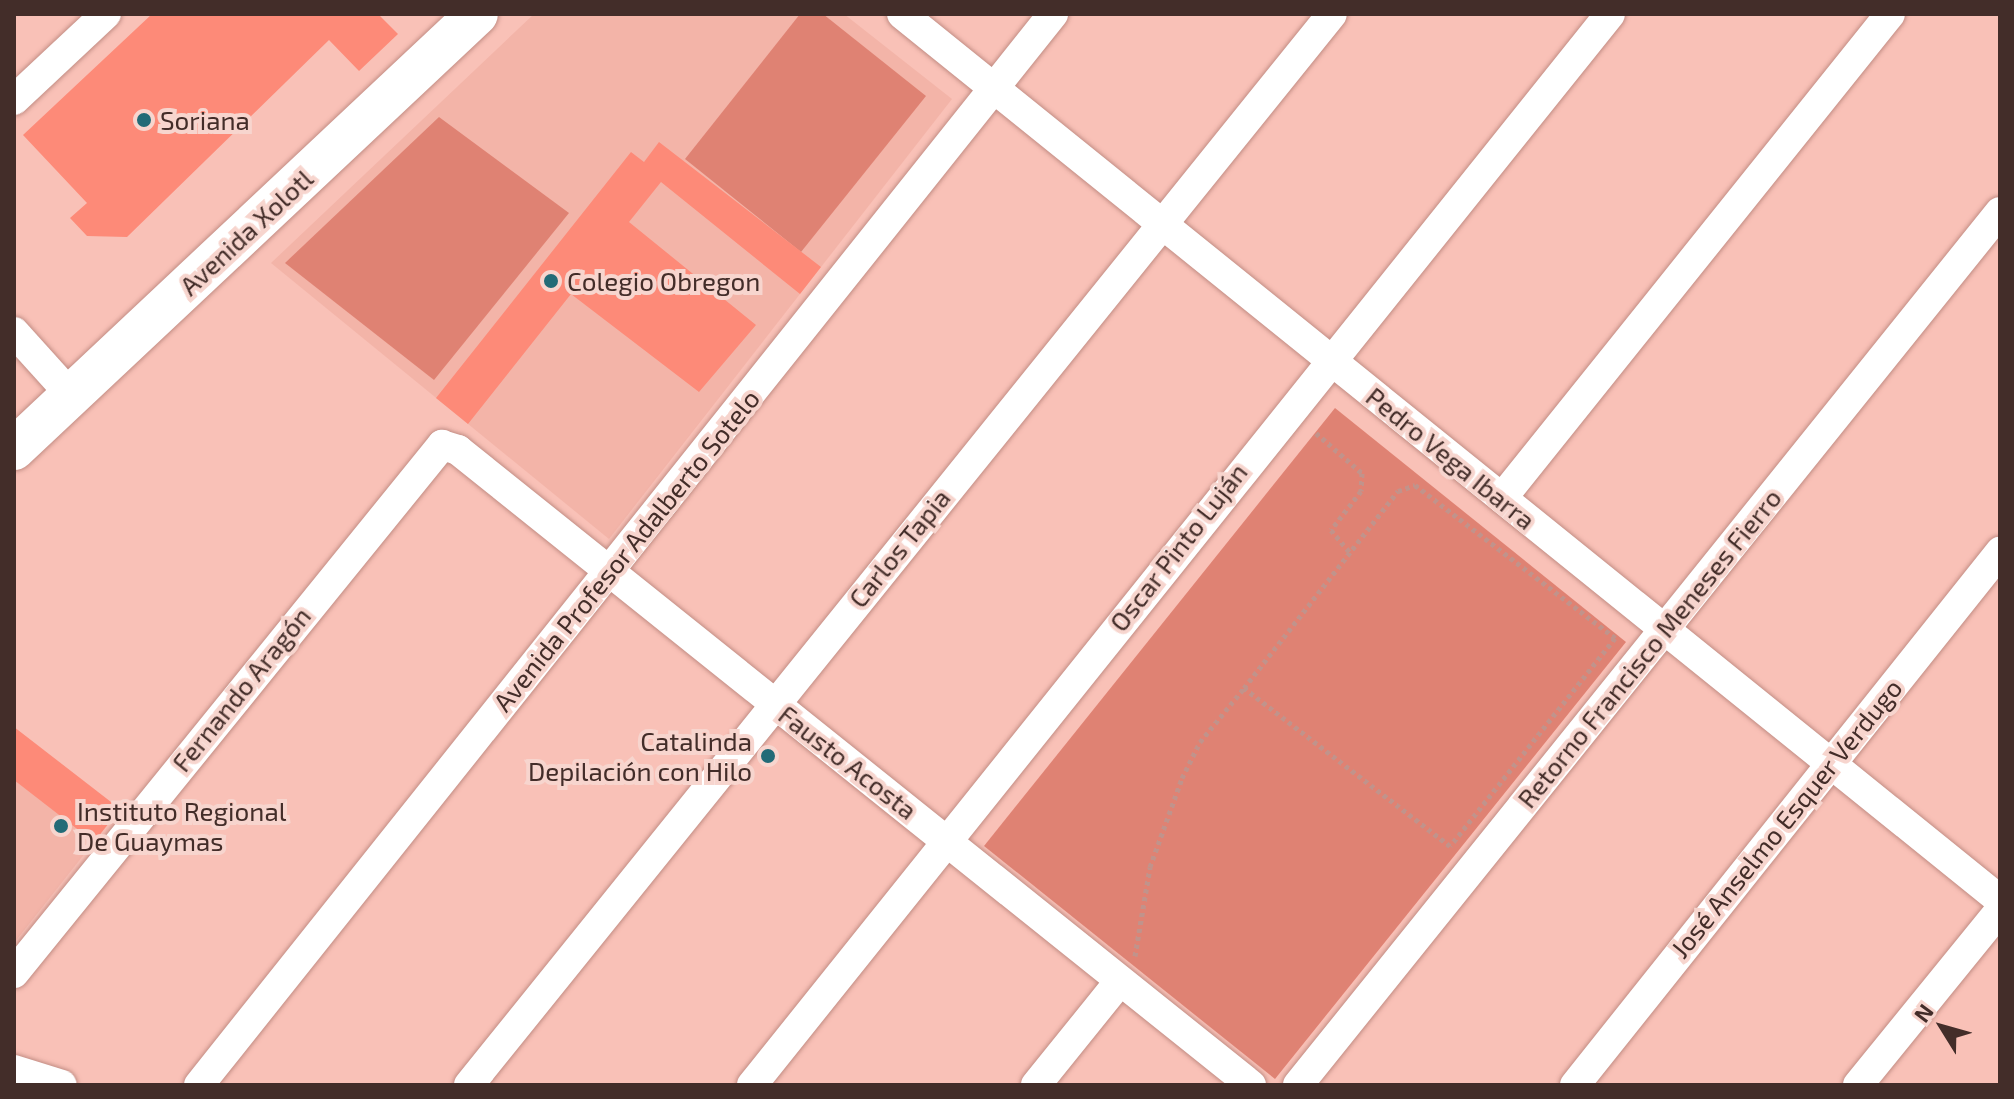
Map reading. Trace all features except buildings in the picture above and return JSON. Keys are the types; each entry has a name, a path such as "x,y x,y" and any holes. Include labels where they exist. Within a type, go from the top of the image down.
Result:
{"street":[{"path":"14,100 106,14"},
{"name":"Avenida Xolotl","path":"14,449 477,14"},
{"name":"Pedro Vega Ibarra","path":"902,14 1328,360 1831,760 2000,900"},
{"name":"Avenida Profesor Adalberto Sotelo","path":"199,1085 1053,14"},
{"name":"Carlos Tapia","path":"469,1085 773,703 1332,14"},
{"name":"Oscar Pinto Luján","path":"752,1085 1328,360 1610,14"},
{"path":"1502,498 1890,14"},
{"name":"Retorno Francisco Meneses Fierro","path":"1298,1085 2000,212"},
{"path":"14,332 71,395"},
{"name":"Fausto Acosta","path":"442,445 458,450 946,840 1126,974 1251,1085"},
{"name":"Fernando Aragón","path":"14,973 442,445"},
{"name":"José Anselmo Esquer Verdugo","path":"1575,1085 1831,760 2000,552"},
{"path":"1858,1085 2000,910"},
{"path":"1036,1085 1126,974"},
{"path":"14,1070 62,1085"}],"path":[{"path":"1316,433 1362,473 1361,491 1331,530 1350,553"},
{"path":"1126,974 1150,867 1171,805 1200,742 1398,491 1424,486 1615,638 1450,846 1244,688"}],"shaded area":[{"name":"Colegio Obregon","path":"534,14 844,14 952,99 609,539 271,263"},
{"path":"800,14 823,14 926,96 801,252 685,159"},
{"path":"439,117 569,213 434,380 285,263"},
{"path":"1335,408 1626,642 1275,1079 984,846"},
{"name":"Instituto Regional De Guaymas","path":"14,727 120,809 14,943"}],"place":[{"name":"Soriana","path":"144,120"},
{"name":"Colegio Obregon","path":"551,281"},
{"name":"Catalinda Depilación con Hilo","path":"768,756"},
{"name":"Instituto Regional De Guaymas","path":"61,826"}]}
